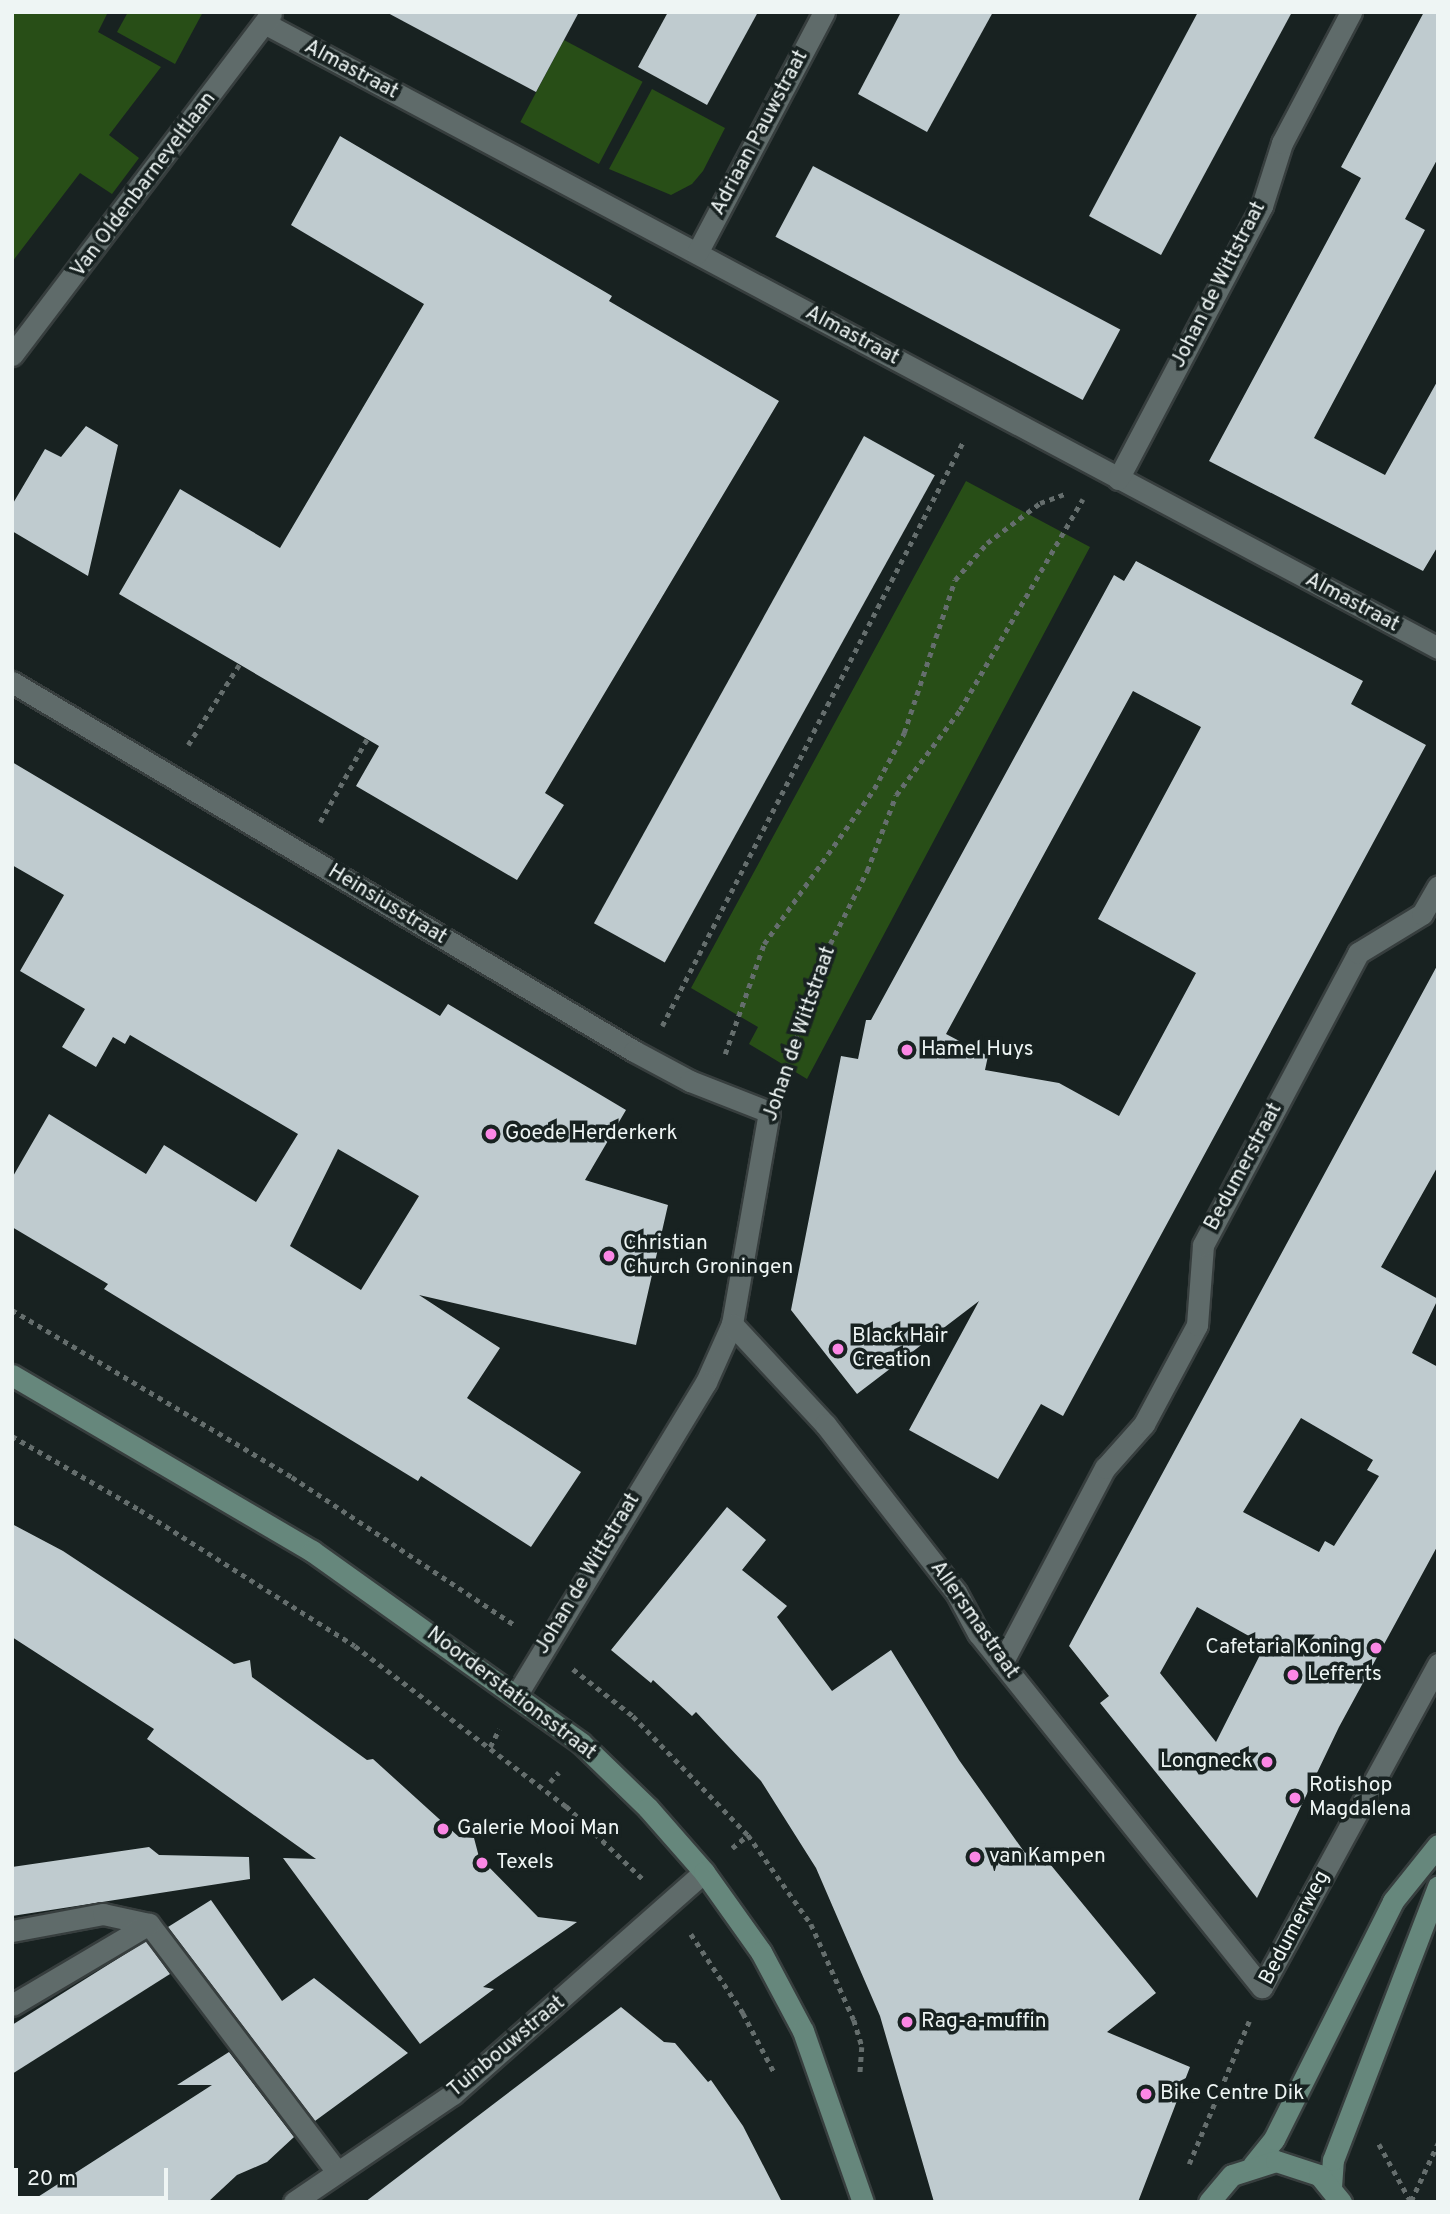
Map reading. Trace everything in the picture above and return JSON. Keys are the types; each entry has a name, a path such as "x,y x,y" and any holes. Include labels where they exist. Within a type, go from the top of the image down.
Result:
{"street":[{"name":"Adriaan Pauwstraat","path":"697,253 824,12"},
{"name":"Johan de Wittstraat","path":"1103,477 1262,206 1282,143 1352,12"},
{"name":"Almastraat","path":"269,18 697,253 982,405 1103,477 1438,648"},
{"name":"Van Oldenbarneveltlaan","path":"12,355 269,18"},
{"name":"Heinsiusstraat","path":"12,682 645,1058 713,1090 769,1112"},
{"name":"Bedumerstraat","path":"1002,1663 1105,1468 1144,1424 1197,1325 1203,1245 1358,953 1422,914 1438,886"},
{"name":"Johan de Wittstraat","path":"517,1694 706,1382 732,1324 769,1112"},
{"name":"Allersmastraat","path":"732,1324 825,1424 956,1592 978,1633 1262,1987"},
{"name":"Noorderstationsstraat","path":"12,1375 312,1551 517,1694 581,1743 648,1808 704,1872 761,1952 803,2031 863,2202"},
{"name":"Bedumerweg","path":"1262,1987 1438,1664"},
{"path":"1253,2165 1274,2140 1393,1901 1438,1845"},
{"name":"Tuinbouwstraat","path":"294,2202 453,2094 603,1965 666,1902 704,1872"},
{"path":"1336,2194 1334,2160 1438,1886"},
{"path":"12,1931 103,1914 149,1924 211,2001 337,2172"},
{"path":"12,2005 149,1924"},
{"path":"1209,2202 1232,2175 1253,2165 1276,2161 1299,2166 1336,2194"}],"path":[{"path":"645,1058 982,405"},
{"path":"713,1090 764,944 874,789 904,733 955,580 987,543 1040,503 1103,477"},
{"name":"Johan de Wittstraat","path":"769,1112 830,944 867,871 896,796 960,710 1103,477"},
{"path":"169,775 239,664"},
{"path":"303,853 367,739"},
{"path":"12,1436 140,1510 355,1646 566,1806 666,1902 712,1962 778,2080"},
{"name":"Bedumerweg","path":"1187,2168 1262,1987"},
{"path":"1411,2202 1438,2143"}],"green space":[{"path":"12,12 108,12 98,32 161,67 109,135 139,158 112,194 80,173 12,262"},
{"path":"128,12 203,12 175,64 117,32"},
{"path":"564,40 643,82 599,164 520,122"},
{"path":"652,89 725,128 703,171 692,184 671,195 609,169"},
{"path":"966,481 1090,547 807,1079 749,1044 758,1027 691,988"}],"building":[{"path":"386,12 579,12 536,92"},
{"path":"668,12 758,12 707,105 638,67"},
{"path":"901,12 993,12 927,132 858,94"},
{"path":"1198,12 1292,12 1161,255 1089,216"},
{"path":"1424,12 1438,12 1438,158 1405,219 1425,230 1314,438 1385,475 1438,380 1438,546 1423,571 1209,461 1361,178 1341,167"},
{"path":"340,136 612,296 609,301 779,401 545,793 564,805 517,880 356,786 379,746 119,594 180,489 280,548 424,304 291,225"},
{"path":"813,166 1120,329 1083,400 775,237"},
{"path":"86,426 118,445 88,576 12,531 12,505 45,449 61,457"},
{"path":"864,436 935,475 665,962 594,923"},
{"path":"1136,561 1363,681 1351,704 1426,745 1063,1416 1041,1404 998,1479 909,1430 979,1301 857,1394 791,1310 841,1056 858,1059 866,1020 871,1020 1114,575 1124,581","holes":["1133,691 1201,727 1098,919 1196,973 1119,1116 1059,1083 985,1070 988,1056 946,1034"]},
{"path":"12,762 440,1016 448,1004 626,1110 585,1180 668,1205 636,1345 419,1295 500,1348 467,1398 581,1472 531,1547 421,1476 418,1481 104,1289 108,1284 12,1227 12,1178 49,1114 146,1174 164,1145 256,1202 298,1134 130,1035 125,1044 113,1037 96,1067 62,1047 85,1009 20,971 64,895 12,865","holes":["338,1149 419,1196 361,1290 290,1246"]},
{"path":"1438,964 1438,1166 1381,1267 1438,1299 1412,1353 1438,1367 1438,1545 1339,1727 1257,1898 1100,1703 1109,1696 1069,1646","holes":["1301,1418 1373,1460 1367,1470 1379,1476 1334,1546 1325,1541 1319,1552 1243,1512","1197,1607 1265,1645 1216,1742 1160,1673"]},
{"path":"727,1507 766,1540 742,1570 787,1606 777,1617 832,1691 891,1650 959,1760 1025,1853 1036,1847 1156,1993 1107,2032 1190,2067 1138,2202 934,2202 880,2016 816,1868 761,1781 696,1712 692,1716 653,1680 651,1683 611,1650"},
{"path":"12,1524 63,1551 234,1664 250,1660 252,1677 367,1760 373,1759 459,1837 474,1838 479,1857 538,1917 577,1922 483,1987 494,1989 420,2044 283,1858 316,1859 147,1739 154,1729 12,1637"},
{"path":"149,1847 159,1855 249,1857 250,1879 12,1916 12,1867"},
{"path":"211,1900 282,2001 314,1978 408,2053 315,2121 168,1927"},
{"path":"146,1941 170,1974 12,2074 12,2025"},
{"path":"621,2007 664,2042 675,2043 708,2082 711,2080 743,2126 782,2202 365,2202"},
{"path":"229,2052 294,2137 267,2162 237,2175 208,2202 30,2202 212,2085 177,2085"}],"place":[{"name":"Hamel Huys","path":"907,1050"},
{"name":"Goede Herderkerk","path":"491,1134"},
{"name":"Christian Church Groningen","path":"609,1256"},
{"name":"Black Hair Creation","path":"838,1349"},
{"name":"Cafetaria Koning","path":"1376,1648"},
{"name":"Lefferts","path":"1293,1675"},
{"name":"Longneck","path":"1267,1762"},
{"name":"Rotishop Magdalena","path":"1295,1798"},
{"name":"Galerie Mooi Man","path":"443,1829"},
{"name":"van Kampen","path":"975,1857"},
{"name":"Texels","path":"482,1863"},
{"name":"Rag-a-muffin","path":"907,2022"},
{"name":"Bike Centre Dik","path":"1146,2094"}]}
